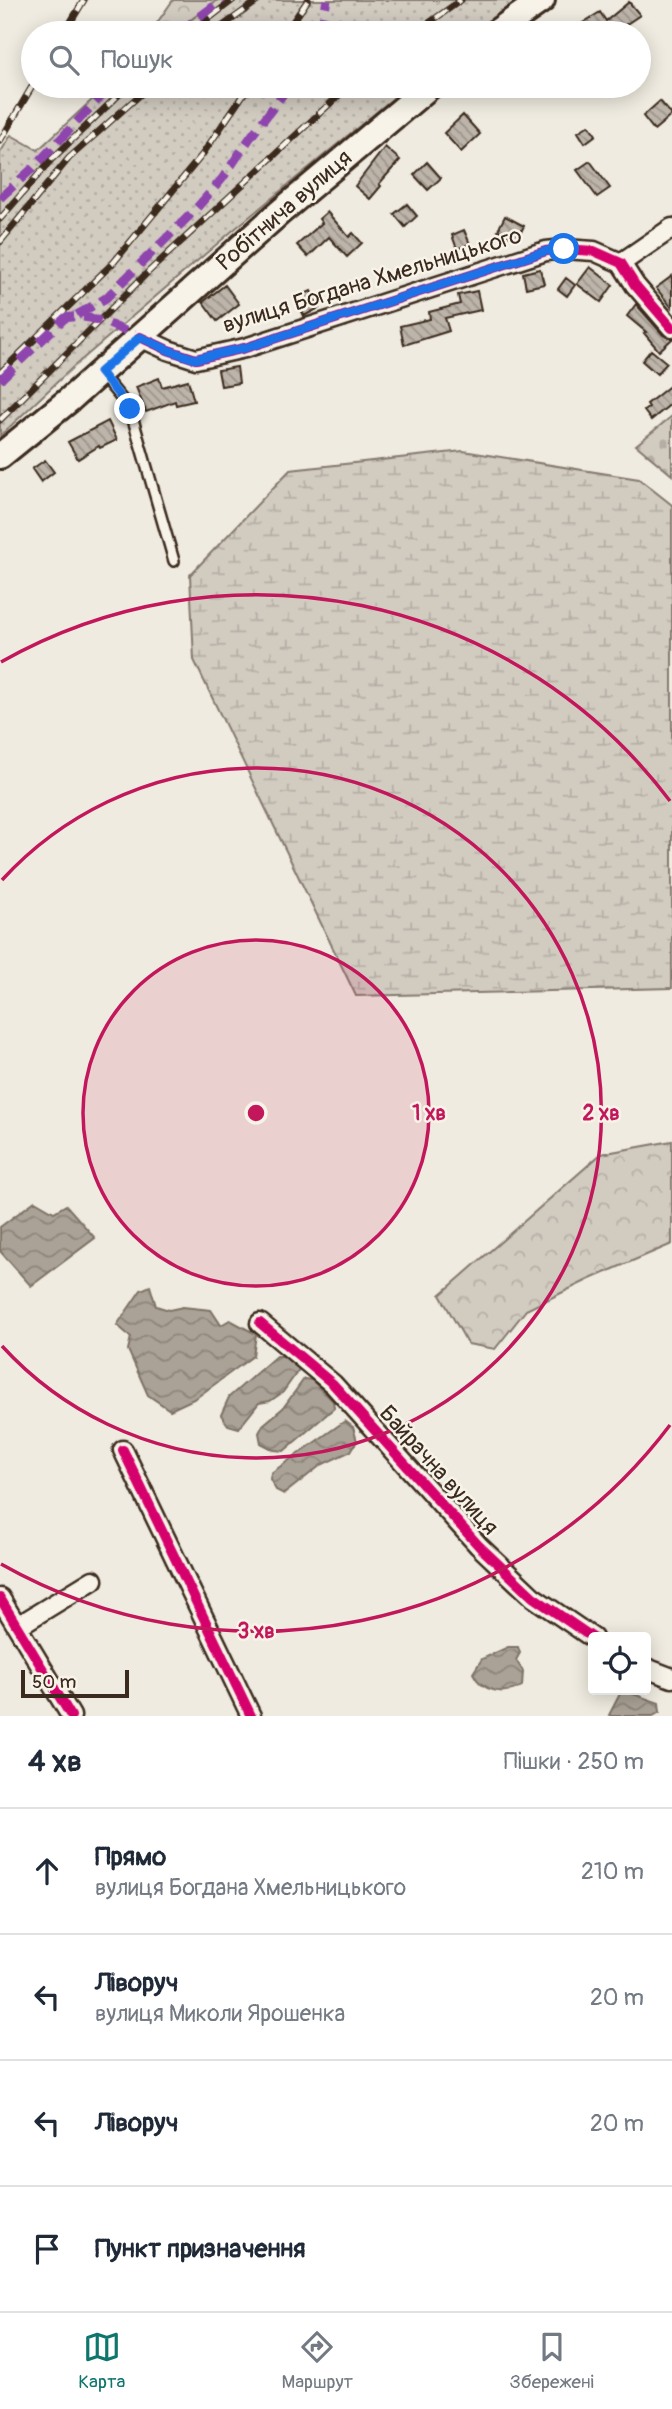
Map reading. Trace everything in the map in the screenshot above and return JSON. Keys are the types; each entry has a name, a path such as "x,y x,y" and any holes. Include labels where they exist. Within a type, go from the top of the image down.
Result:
{"street":[{"path":"512,21 542,0"},
{"name":"Робітнича вулиця","path":"0,456 416,98"},
{"path":"672,228 621,263 635,285 672,328"},
{"name":"вулиця Богдана Хмельницького","path":"140,337 195,359 245,348 546,251 594,251 621,263"},
{"name":"Байрачна вулиця","path":"260,1323 333,1384 478,1546 533,1597 588,1635"},
{"path":"123,1450 251,1716"},
{"path":"18,1626 93,1580"},
{"path":"2,1605 18,1626 71,1716"},
{"path":"651,1670 672,1678"}],"lane":[{"path":"100,372 130,409 174,561"}],"green space":[{"path":"173,0 217,0 189,21 158,21"},
{"path":"218,0 518,0 491,21 189,21"},
{"path":"94,98 393,98 72,368 0,436 0,153 11,135 38,150"},
{"path":"672,416 672,475 636,445"},
{"path":"463,451 639,479 672,505 672,988 356,996 194,660 190,575 290,470"},
{"path":"672,1141 672,1244 526,1310 495,1349 468,1344 440,1295 601,1154"}],"water":[{"path":"35,1201 54,1212 66,1205 95,1238 31,1286 0,1251 0,1227"},
{"path":"150,1286 156,1306 169,1310 183,1307 211,1310 221,1325 230,1320 256,1334 253,1356 196,1398 170,1410 148,1395 128,1350 131,1337 117,1325 141,1290"},
{"path":"276,1356 286,1356 300,1368 283,1392 270,1401 259,1403 239,1428 228,1425 221,1415 229,1397"},
{"path":"304,1379 312,1380 333,1401 334,1408 284,1451 274,1450 261,1443 259,1433 263,1425 283,1408"},
{"path":"345,1421 353,1427 357,1441 351,1451 321,1465 284,1494 276,1490 270,1479 271,1473"},
{"path":"508,1647 518,1647 520,1653 516,1660 523,1671 522,1686 508,1691 488,1688 473,1673 482,1659"},
{"path":"619,1695 636,1695 659,1703 660,1712 653,1716 609,1715"}],"building":[{"path":"629,2 640,15 631,21 606,21"},
{"path":"600,12 606,21 586,21"},
{"path":"660,101 672,115 654,130 643,116"},
{"path":"463,115 480,134 461,152 444,133"},
{"path":"589,125 596,135 585,143 578,132"},
{"path":"385,147 400,160 370,199 355,186"},
{"path":"590,161 610,188 597,197 577,170"},
{"path":"427,162 441,178 428,190 414,175"},
{"path":"407,204 417,216 405,227 394,214"},
{"path":"327,212 349,237 353,233 362,243 347,257 329,237 308,257 297,245 322,223 319,219"},
{"path":"505,216 524,226 517,240 498,230"},
{"path":"464,230 470,244 457,249 452,235"},
{"path":"590,267 613,285 601,302 577,284"},
{"path":"540,269 544,284 526,288 523,273"},
{"path":"672,276 672,308 656,288"},
{"path":"566,278 575,285 567,296 558,289"},
{"path":"225,285 239,304 217,321 203,302"},
{"path":"311,291 319,308 304,316 296,298"},
{"path":"477,291 481,310 445,318 449,331 404,345 400,326 430,319 429,312 460,304 458,295"},
{"path":"636,304 663,335 672,339 659,351 644,333 646,332 627,316"},
{"path":"651,350 667,363 657,374 642,361"},
{"path":"237,367 239,383 221,386 218,370"},
{"path":"159,378 162,387 188,380 194,401 176,405 175,401 146,412 136,387"},
{"path":"672,384 672,403 651,420 644,411 649,407 647,404"},
{"path":"108,421 117,440 100,448 99,446 78,459 68,442"},
{"path":"45,460 54,472 41,482 32,469"}],"railway":[{"path":"71,21 84,0"},
{"path":"206,21 233,0"},
{"path":"230,21 259,0"},
{"path":"293,21 308,0"},
{"path":"432,21 461,0"},
{"path":"0,141 25,98"},
{"path":"0,219 51,160 116,98"},
{"path":"0,242 69,158 136,98"},
{"path":"0,373 114,262 202,155 241,98"},
{"path":"0,420 145,275 336,98"}],"marked path":[{"path":"194,21 222,0"},
{"path":"323,21 327,0"},
{"path":"0,198 33,168 100,98"},
{"path":"77,315 106,298 193,212 222,179 280,98"},
{"path":"0,380 65,318 94,319 140,337"}],"cycle path":[{"path":"140,337 196,359 245,348 546,251 564,249 594,251 621,263 635,285 672,328"},
{"path":"260,1323 333,1384 479,1546 533,1597 588,1635"},
{"path":"123,1450 251,1716"},
{"path":"0,1598 71,1716"}],"route":[{"path":"130,409 100,372 140,337 195,359 245,348 546,251 564,249"}]}
